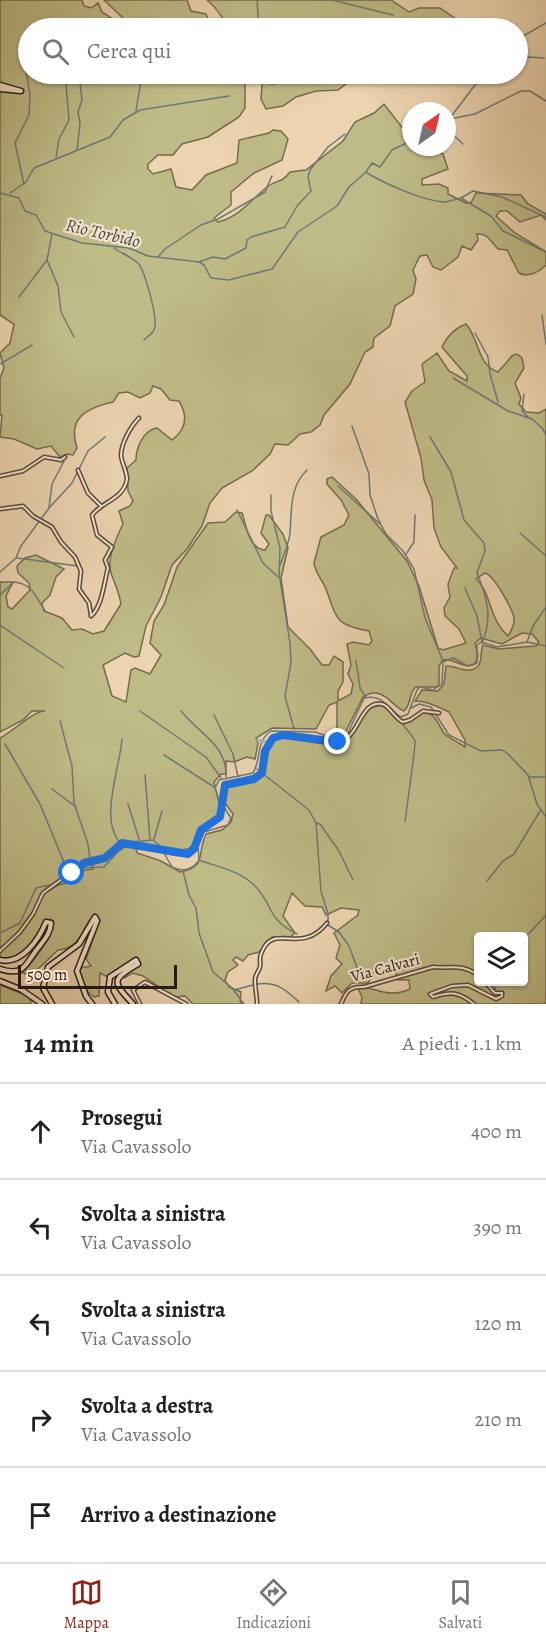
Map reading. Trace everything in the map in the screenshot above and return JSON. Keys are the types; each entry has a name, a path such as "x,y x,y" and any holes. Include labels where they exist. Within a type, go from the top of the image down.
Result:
{"main road":[{"path":"52,1004 43,990 46,972 50,966 80,944 95,917 97,921 87,951 77,970 85,994 92,1004"},
{"path":"0,960 10,960 22,955 41,935 46,923 51,923 48,937 26,966 13,972 0,969"},
{"path":"115,1004 108,992 110,977 136,960 138,964 118,977 116,982 117,988 133,1004"},
{"path":"0,981 22,990 42,1004"}],"street":[{"path":"0,509 23,506 33,516 52,527 61,542 77,559 81,571 79,589 88,603 91,616 100,605 101,590 108,568 105,560 112,550 111,544 97,535 92,517 101,506 120,495 127,477 121,455 129,431 139,418"},
{"path":"0,476 23,471 44,457 61,460 65,457"},
{"path":"78,470 88,493 101,506"},
{"path":"0,951 20,932 34,912 40,895 60,878 84,863 105,858 124,843 135,843 184,855 191,852 201,830 218,819 226,783 254,779 262,773 265,751 275,737 283,735 334,742 349,736 371,706 383,705 403,722 427,711 439,713"},
{"path":"258,1004 255,978 260,967 259,956 269,941 279,937 304,940 320,931 327,923"},
{"name":"Via Calvari","path":"341,1004 346,992 351,988 432,967 444,969 459,965 474,973"},
{"path":"140,1004 133,990 145,982 186,1004"},
{"path":"474,1004 459,993 433,997 430,994 465,985 496,999 502,996 502,993 495,993 489,986"}],"shaded area":[{"path":"0,0 82,0 84,6 91,8 98,3 102,12 111,18 18,18 18,84 245,84 245,108 239,117 208,137 182,144 173,155 158,155 148,164 148,169 153,174 171,169 176,187 192,190 206,175 237,163 239,140 273,130 281,131 288,139 282,160 254,173 231,192 231,205 214,218 218,222 239,212 267,187 290,172 306,170 343,141 355,122 374,113 384,104 402,127 402,156 444,156 448,169 422,179 422,185 439,184 448,188 448,194 466,203 471,203 476,193 521,195 528,204 546,214 546,220 541,215 520,222 507,211 500,211 496,216 515,233 546,252 546,265 533,274 519,273 507,250 498,249 489,238 481,234 477,234 478,240 471,250 462,246 458,257 441,270 433,267 427,255 420,256 413,270 416,279 413,294 395,306 390,326 374,338 373,347 365,352 350,384 324,415 320,425 311,432 300,434 288,445 275,444 270,454 252,471 222,488 210,503 202,526 187,549 172,565 161,597 146,626 139,656 134,657 125,653 103,665 112,696 126,702 131,670 135,668 150,674 161,655 150,643 154,621 164,605 177,567 208,523 225,522 236,512 242,513 252,541 265,550 269,544 261,533 266,515 269,515 283,534 288,548 281,578 288,627 322,665 329,665 334,656 343,662 343,682 338,691 338,701 351,694 353,684 348,674 351,665 347,644 353,642 369,645 372,641 369,631 343,623 335,614 314,563 321,537 344,525 349,515 341,500 327,484 327,479 332,477 356,499 407,561 419,586 438,648 443,650 466,643 459,629 445,616 444,608 450,597 448,584 454,568 457,568 441,547 434,528 432,500 424,480 421,458 405,402 412,391 425,382 422,364 437,353 449,371 467,381 467,376 442,347 452,333 466,324 482,357 491,369 498,372 512,356 517,354 522,358 524,368 515,383 521,398 519,404 526,412 539,413 546,409 546,1004 361,1004 362,997 358,988 370,988 387,993 410,989 409,980 398,980 395,970 387,967 376,969 368,983 352,983 342,993 335,986 326,991 331,976 342,964 336,958 340,945 334,933 358,915 359,910 341,908 326,915 322,907 305,906 292,893 283,916 295,933 290,937 272,937 259,952 248,955 243,961 236,957 233,960 238,965 228,972 225,980 229,987 241,992 240,1001 243,1004 193,1004 185,996 174,997 143,976 133,973 124,978 124,974 140,963 137,959 114,971 108,977 100,973 99,996 94,997 83,985 80,968 91,966 86,959 100,920 97,916 88,922 74,944 58,950 37,970 33,969 25,974 21,972 47,940 51,932 51,919 45,921 33,942 22,953 0,958 0,952 30,921 41,896 32,914 18,933 0,950 0,738 35,714 45,711 32,711 23,720 0,732 0,582 13,582 6,596 8,607 12,609 30,590 29,583 18,573 17,566 25,558 36,555 64,569 56,577 50,595 42,603 44,611 62,618 72,630 82,629 93,634 104,631 121,604 111,573 110,561 123,524 119,511 130,506 133,501 128,491 127,468 136,460 139,445 148,432 157,428 172,440 181,431 185,422 179,401 170,400 161,389 153,386 150,393 140,398 128,392 119,393 113,402 95,407 82,416 77,421 75,429 77,448 73,455 67,454 60,457 51,446 37,449 14,439 0,437 2,415 0,415 0,378 4,368 0,353 10,343 14,324 0,315 0,91 20,93 23,90 0,83","holes":["485,573 497,585 514,617 513,627 508,636 497,621 485,591 476,579","522,633 532,634 539,642 536,646 499,649 483,645 478,666 468,670 446,666 444,684 438,691 422,690 415,701 428,703 449,712 465,740 465,747 446,735 430,714 421,713 403,722 381,705 370,708 354,730 339,742 332,744 279,737 270,744 264,772 260,777 226,786 225,803 233,814 231,822 222,830 206,834 200,859 189,870 180,872 161,861 137,853 135,845 129,844 106,860 93,864 93,869 85,870 67,883 58,885 41,895 84,862 106,856 120,842 178,850 191,847 203,826 221,811 214,782 221,774 226,774 226,761 234,762 247,757 255,759 258,743 256,738 272,728 316,729 329,705 337,702 337,730 341,733 346,731 363,697 376,693 382,695 404,711 416,687 439,685 439,666 443,660 467,666 475,664 478,656 475,643 481,638 502,644"]},
{"path":"104,0 187,0 191,11 206,14 208,18 123,18"},
{"path":"207,0 391,0 409,12 419,8 440,8 455,18 222,18"},
{"path":"346,84 338,90 316,91 296,97 283,106 266,109 261,99 262,85"},
{"path":"0,985 30,997 31,1004 0,1004"}],"waterway":[{"path":"257,0 258,18"},
{"path":"332,0 393,15"},
{"path":"528,33 546,23"},
{"path":"528,57 544,58"},
{"path":"24,184 15,143 29,115 28,84"},
{"path":"56,157 59,139 69,120 66,84"},
{"path":"77,150 80,123 78,112 82,100 80,84"},
{"path":"136,111 140,84"},
{"path":"456,110 476,84"},
{"path":"456,118 475,114 521,91 530,91 546,101"},
{"path":"10,193 26,182 34,168 110,137 123,120 140,110 229,96"},
{"path":"199,262 213,257 225,259 246,248 247,240 251,237 285,227 297,206 311,191 308,177 310,170 328,147 345,134"},
{"path":"456,137 463,144"},
{"name":"Rio Torbido","path":"0,193 19,198 25,211 36,215 45,231 82,243 129,248 148,256 199,262 204,265 211,278 229,280 272,269 298,232 337,206 349,187 366,172 372,163 380,167 392,150 402,145"},
{"path":"367,173 425,198 443,202 461,198 491,216 503,231 546,252"},
{"path":"159,256 165,249 201,225 218,219 265,192 272,176"},
{"path":"461,198 473,191 502,197 546,217"},
{"path":"52,234 47,260 58,286 61,312 74,337"},
{"name":"Rio Torbido","path":"114,248 138,263 147,285 155,325 153,331 144,340"},
{"path":"19,297 47,260"},
{"path":"542,315 546,344"},
{"path":"475,333 488,357 498,402"},
{"path":"0,364 32,345"},
{"path":"453,378 508,411 532,419 543,429 546,436"},
{"path":"524,394 522,411 528,417"},
{"path":"352,426 369,474 370,495 378,519 386,534 403,551 414,569 425,618 443,661"},
{"path":"0,572 16,558 21,546 49,508 72,483 88,451 105,437"},
{"path":"430,437 451,472 464,520 484,543 485,551 477,573 484,591 488,616 482,643"},
{"path":"49,508 52,484 64,461"},
{"path":"280,565 289,537 294,492 307,470"},
{"path":"338,486 380,524"},
{"path":"271,495 271,511 280,548 279,573 290,643 291,663 285,696 294,729"},
{"path":"237,510 263,563 278,577"},
{"path":"406,554 414,542 415,515"},
{"path":"520,533 546,556"},
{"path":"17,558 78,566"},
{"path":"0,595 14,582 21,583 34,593 46,612"},
{"path":"465,588 477,616 482,642"},
{"path":"527,642 533,626 546,607"},
{"path":"0,625 64,668"},
{"path":"129,842 153,840 160,846 172,867 183,870 190,868 199,860 198,845 204,832 228,825 231,818 218,798 215,788 219,780 253,773 263,740 271,731 315,732 327,736 348,733 364,698 371,697 381,700 401,717 408,714 420,687 433,690 442,684 443,662 453,658 468,666 477,663 477,645 481,642 497,647 527,642 546,646"},
{"path":"356,660 360,688 366,698"},
{"path":"411,708 419,704 431,707 449,735 481,751 502,750 508,754 528,775 537,804 546,817"},
{"path":"140,711 206,757 221,778"},
{"path":"181,711 217,748 222,756 226,777"},
{"path":"214,715 233,754 238,777"},
{"path":"60,721 72,766 74,803 88,844 91,868"},
{"path":"401,721 415,741 405,822"},
{"path":"122,739 111,810 115,836 123,846"},
{"path":"258,740 266,742"},
{"path":"5,744 40,804 70,877"},
{"path":"164,755 214,787"},
{"path":"257,769 309,810 316,823 321,891 328,914 328,925 339,932 349,946 362,981"},
{"path":"145,775 150,839"},
{"path":"529,777 546,777"},
{"path":"52,789 76,807"},
{"path":"128,804 139,839"},
{"path":"154,839 162,811"},
{"path":"487,881 503,861 514,854 540,811"},
{"path":"316,823 320,824 339,851 353,880"},
{"path":"58,883 68,880 81,868 104,867 125,844"},
{"path":"199,860 229,870 249,881 261,893 280,923 297,934"},
{"path":"183,871 189,895 196,908 199,933 213,972 232,988 244,1004"},
{"path":"0,933 20,923 36,888 54,884"},
{"path":"528,935 546,915"},
{"path":"257,984 276,985 299,1002"},
{"path":"234,990 253,985"}],"route":[{"path":"72,873 84,863 105,858 122,843 188,854 194,849 201,830 220,817 223,789 226,783 254,779 262,773 266,747 273,738 283,735 338,742"}]}
